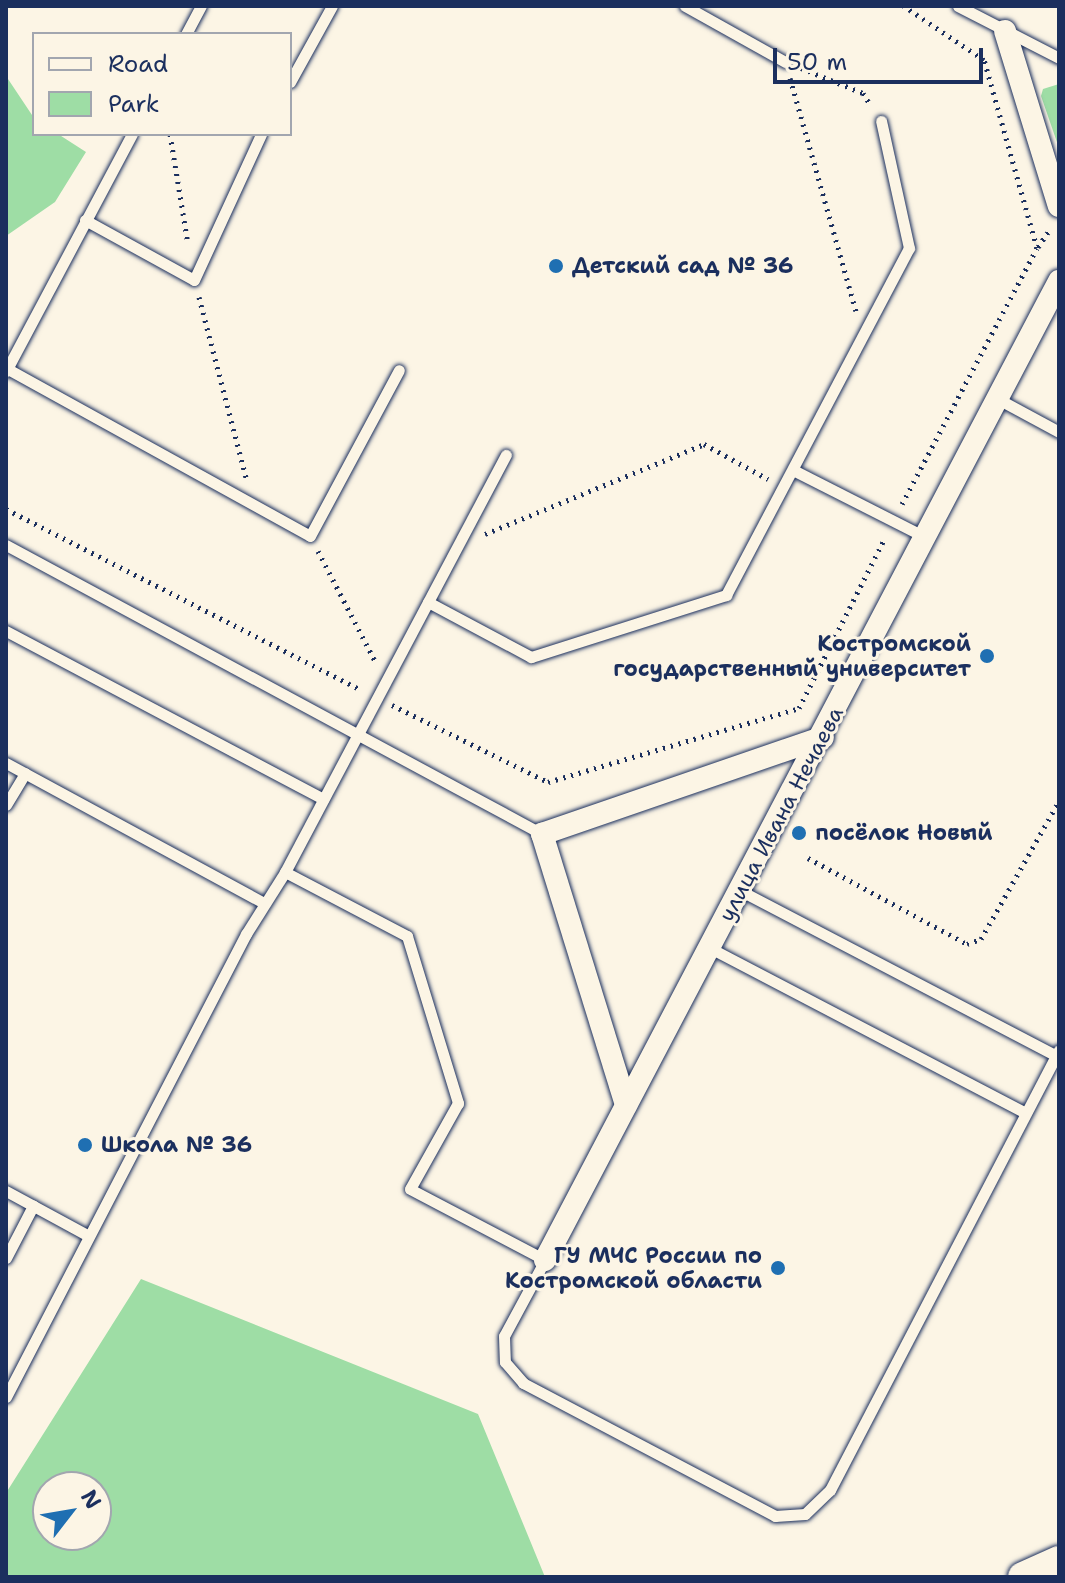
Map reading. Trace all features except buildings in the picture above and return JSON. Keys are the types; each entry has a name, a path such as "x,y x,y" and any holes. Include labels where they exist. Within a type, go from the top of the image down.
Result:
{"main road":[{"path":"1023,1577 1059,1561"}],"street":[{"path":"1005,31 1055,216"},
{"name":"улица Ивана Нечаева","path":"545,1260 823,737 1059,281"},
{"path":"626,1105 542,834 823,737"}],"lane":[{"path":"187,32 201,6"},
{"path":"292,78 332,6"},
{"path":"685,6 785,62"},
{"path":"958,6 1059,58"},
{"path":"428,602 531,657 726,595 909,248 881,121"},
{"path":"131,136 6,370 310,536 399,370"},
{"path":"85,220 194,280 260,136"},
{"path":"998,399 1059,432"},
{"path":"6,1397 264,903 285,872 506,455"},
{"path":"793,470 927,538"},
{"path":"6,545 542,834"},
{"path":"6,631 323,799"},
{"path":"6,763 264,903"},
{"path":"6,805 25,773"},
{"path":"285,872 407,936 458,1103 410,1189 545,1260 504,1336 505,1362 523,1383 775,1516 805,1514 830,1490 1058,1053 741,891"},
{"path":"710,948 1026,1113"},
{"path":"6,1191 89,1236"},
{"path":"6,1258 33,1206"}],"path":[{"path":"904,6 984,60 1037,248"},
{"path":"785,62 863,93 881,121"},
{"path":"785,62 863,336"},
{"path":"170,136 194,280 253,505"},
{"path":"6,509 548,782 799,708 893,521 1055,216"},
{"path":"458,546 597,484 704,444 784,488"},
{"path":"310,536 385,681"},
{"path":"808,858 967,944 981,939 1059,801"}],"green space":[{"path":"6,76 32,115 32,136 61,136 86,152 55,202 6,236"},
{"path":"1059,84 1059,148 1041,96 1043,89"},
{"path":"141,1279 478,1414 545,1577 6,1577 6,1493"}],"place":[{"name":"Детский сад № 36","path":"556,266"},
{"name":"Костромской государственный университет","path":"987,656"},
{"name":"посёлок Новый","path":"799,833"},
{"name":"Школа № 36","path":"85,1145"},
{"name":"ГУ МЧС России по Костромской области","path":"778,1268"}]}
